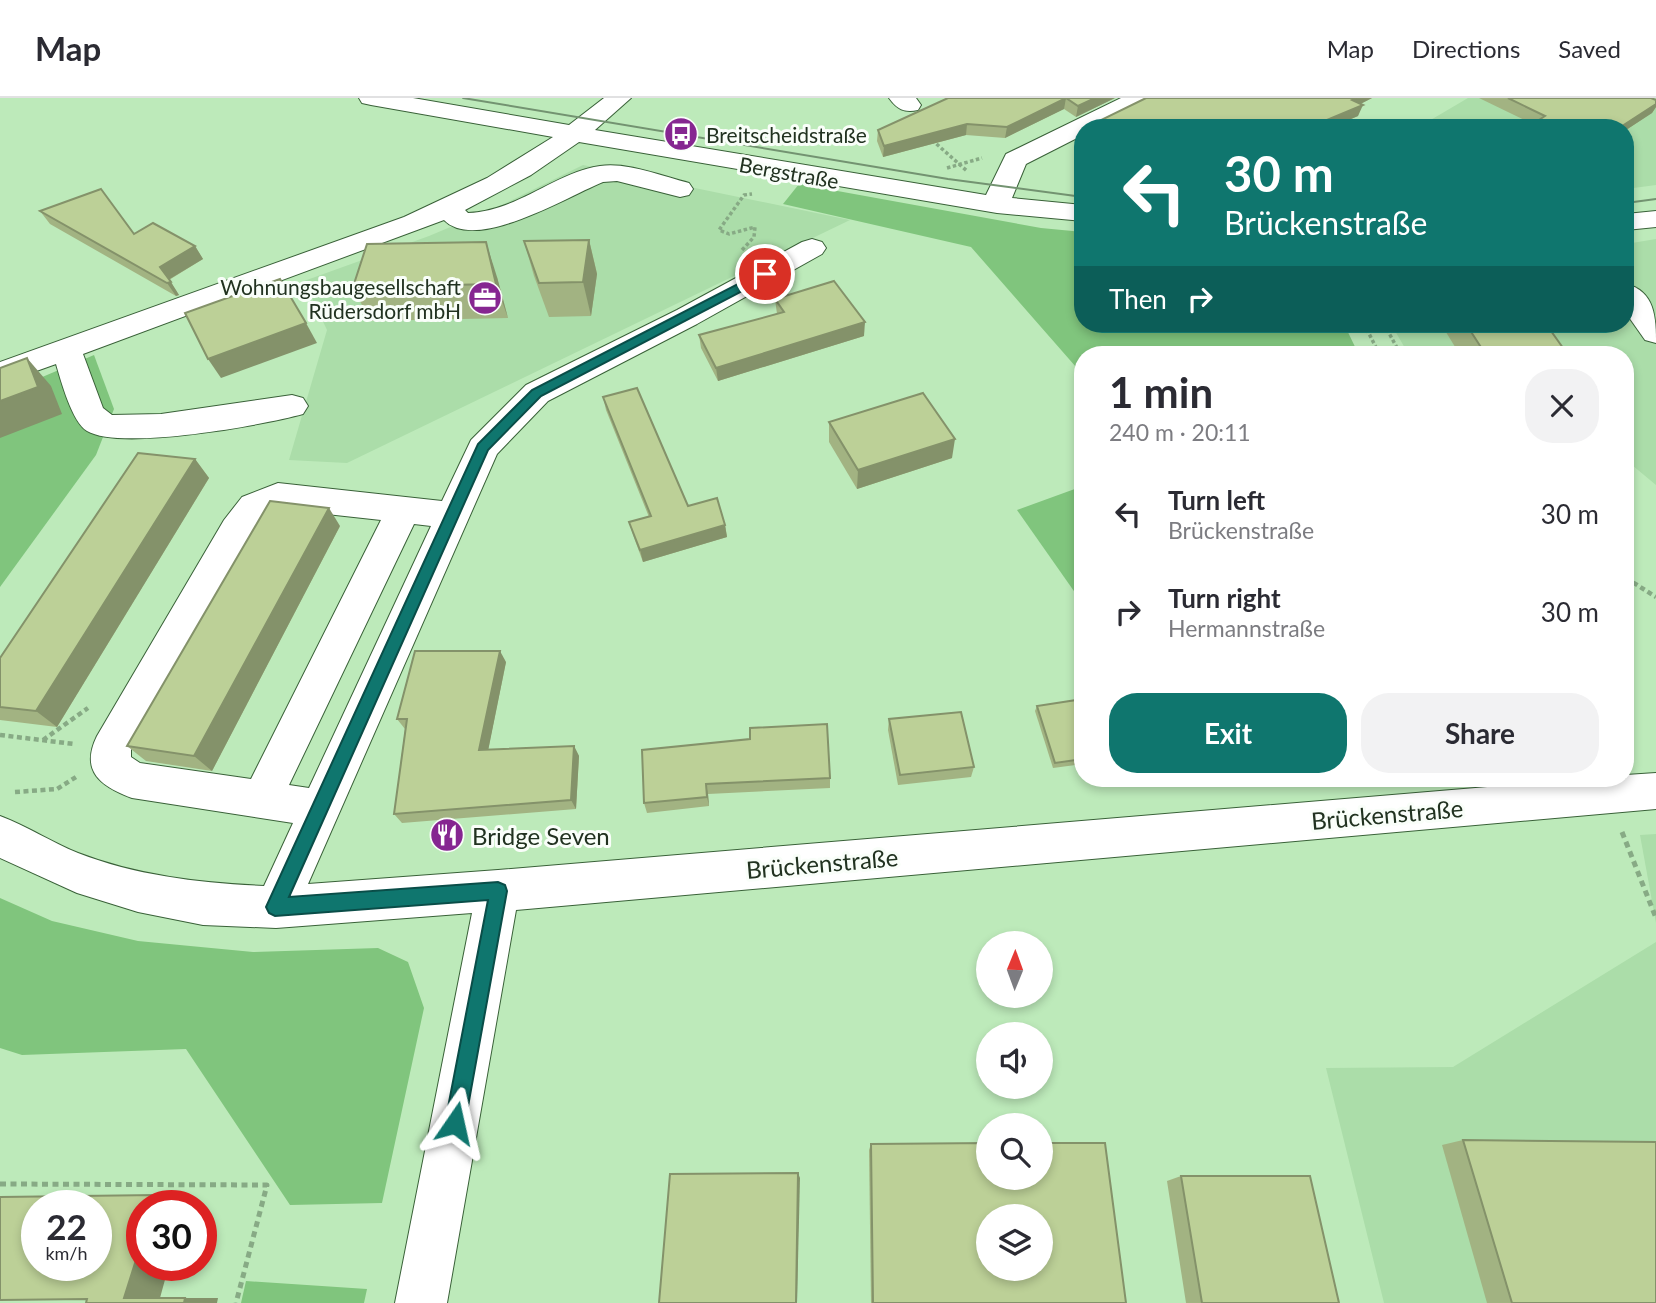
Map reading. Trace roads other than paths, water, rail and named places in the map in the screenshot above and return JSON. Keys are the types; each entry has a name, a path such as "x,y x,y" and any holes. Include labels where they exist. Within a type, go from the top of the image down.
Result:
{"street":[{"name":"Bergstraße","path":"371,98 997,205 1074,212"},
{"path":"0,373 448,209 506,181 618,98"},
{"path":"1097,119 1140,98"},
{"path":"997,205 1001,187 1015,159 1074,130"},
{"path":"448,209 461,222 496,218 598,174 617,173 680,189"},
{"path":"1634,221 1656,219"},
{"path":"275,907 483,448 537,393 687,317 812,248"},
{"path":"1634,304 1656,333"},
{"path":"65,348 90,412 99,423 127,429 292,406"},
{"path":"319,808 132,780 111,765 111,748 236,529 254,506 278,496 452,515"},
{"path":"261,799 404,508"},
{"name":"Brückenstraße","path":"0,835 24,850 77,873 138,891 202,904 275,907 498,891 1656,791"},
{"path":"421,1303 498,891"}],"tram line":[{"path":"463,98 948,179 1074,196"},
{"path":"1634,202 1656,199"}],"place":[{"name":"Breitscheidstraße","path":"681,134"},
{"name":"Wohnungsbaugesellschaft Rüdersdorf mbH","path":"485,298"},
{"name":"Bridge Seven","path":"447,835"}]}
